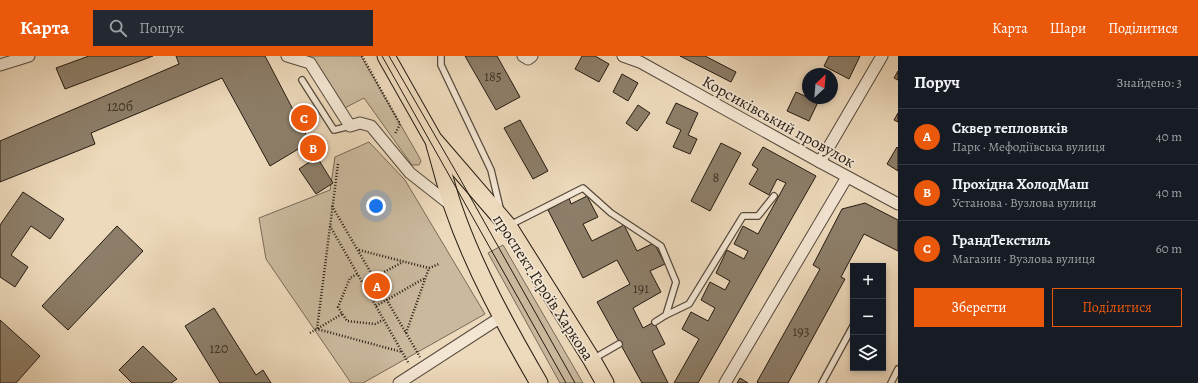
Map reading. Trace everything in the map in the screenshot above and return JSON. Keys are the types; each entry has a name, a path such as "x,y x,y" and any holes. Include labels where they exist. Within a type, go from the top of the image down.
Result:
{"main road":[{"name":"проспект Героїв Харкова","path":"386,56 433,139 505,222 605,383"},
{"name":"проспект Героїв Харкова","path":"433,139 452,206 468,246 501,317 539,383"}],"street":[{"path":"0,65 29,56"},
{"path":"288,56 310,63 350,126 360,123 371,126 410,173 452,206"},
{"path":"523,56 528,59 532,56"},
{"name":"Корсиківський провулок","path":"623,56 640,62 898,204"},
{"path":"820,162 882,56"},
{"path":"725,383 847,177"},
{"path":"399,383 501,317"}],"lane":[{"path":"441,56 440,65 491,170 505,222 583,188 611,213 661,246 676,282 666,315"},
{"path":"302,80 334,130 350,126"},
{"path":"655,322 688,304 743,216 758,216 774,196"},
{"path":"822,383 850,332"},
{"path":"592,360 619,344"},
{"path":"891,383 898,370"}],"path":[{"path":"362,56 400,124 395,134"},
{"path":"317,329 338,164"},
{"path":"332,205 425,366"},
{"path":"330,225 414,373"},
{"path":"358,250 430,268 438,264"},
{"path":"363,283 403,262"},
{"path":"406,334 430,268"},
{"path":"357,274 350,278 338,307 347,321 375,324 383,320"},
{"path":"376,306 426,277"},
{"path":"310,334 342,314"},
{"path":"317,329 402,352"}],"shaded area":[{"path":"295,56 361,56 418,155 421,161 419,165 412,165 364,98 337,112 303,59"},
{"path":"369,142 405,180 485,314 363,383 351,383 266,259 259,218 330,190 335,157"},
{"path":"503,245 583,383 560,383 488,253"}],"building":[{"path":"89,56 153,56 65,89 56,68"},
{"path":"176,56 265,56 310,142 270,166 222,78 91,133 95,144 0,182 0,141 179,64"},
{"path":"465,56 497,56 520,97 496,110"},
{"path":"582,56 595,56 609,64 599,82 575,69"},
{"path":"680,56 705,56 736,72 731,82"},
{"path":"829,56 860,56 849,79 838,73 838,68 828,68 824,66"},
{"path":"898,71 898,80 894,78"},
{"path":"622,74 638,83 628,101 613,92"},
{"path":"796,92 802,95 802,104 817,104 809,121 787,111"},
{"path":"676,103 698,113 688,135 697,139 690,154 673,147 681,130 666,123"},
{"path":"638,105 650,113 637,131 626,123"},
{"path":"898,113 898,122 894,120"},
{"path":"520,120 548,171 533,179 504,128"},
{"path":"721,143 741,153 710,211 691,201"},
{"path":"763,147 816,176 698,383 674,383 699,339 682,329 691,312 708,321 715,308 701,300 710,282 725,290 730,281 716,273 727,250 744,259 748,251 734,244 743,226 758,234 786,183 777,179 769,195 749,184 758,169 752,165"},
{"path":"897,147 898,148 898,171 887,164"},
{"path":"317,157 333,183 316,194 299,169"},
{"path":"23,192 64,219 50,239 31,226 11,255 28,267 15,287 0,277 0,225"},
{"path":"587,196 598,217 583,224 592,241 624,225 637,251 654,243 665,264 650,271 661,292 633,308 643,328 654,322 665,344 652,351 668,383 642,383 597,302 630,284 617,260 583,278 548,210 569,198 571,204"},
{"path":"865,203 898,220 898,251 864,234 841,277 845,279 788,383 758,383 757,382 820,269 813,265 842,209"},
{"path":"117,226 143,251 68,330 42,306"},
{"path":"214,308 256,375 263,370 271,383 220,383 185,326"},
{"path":"0,320 40,356 16,383 0,383"},
{"path":"143,346 177,379 171,383 132,383 119,370"},
{"path":"740,378 748,383 737,383"}],"tram line":[{"path":"382,56 566,383"},
{"path":"389,56 575,383"}],"place":[{"name":"ГрандТекстиль","path":"304,118"},
{"name":"Прохідна ХолодМаш","path":"313,148"},
{"name":"Сквер тепловиків","path":"377,286"}]}
